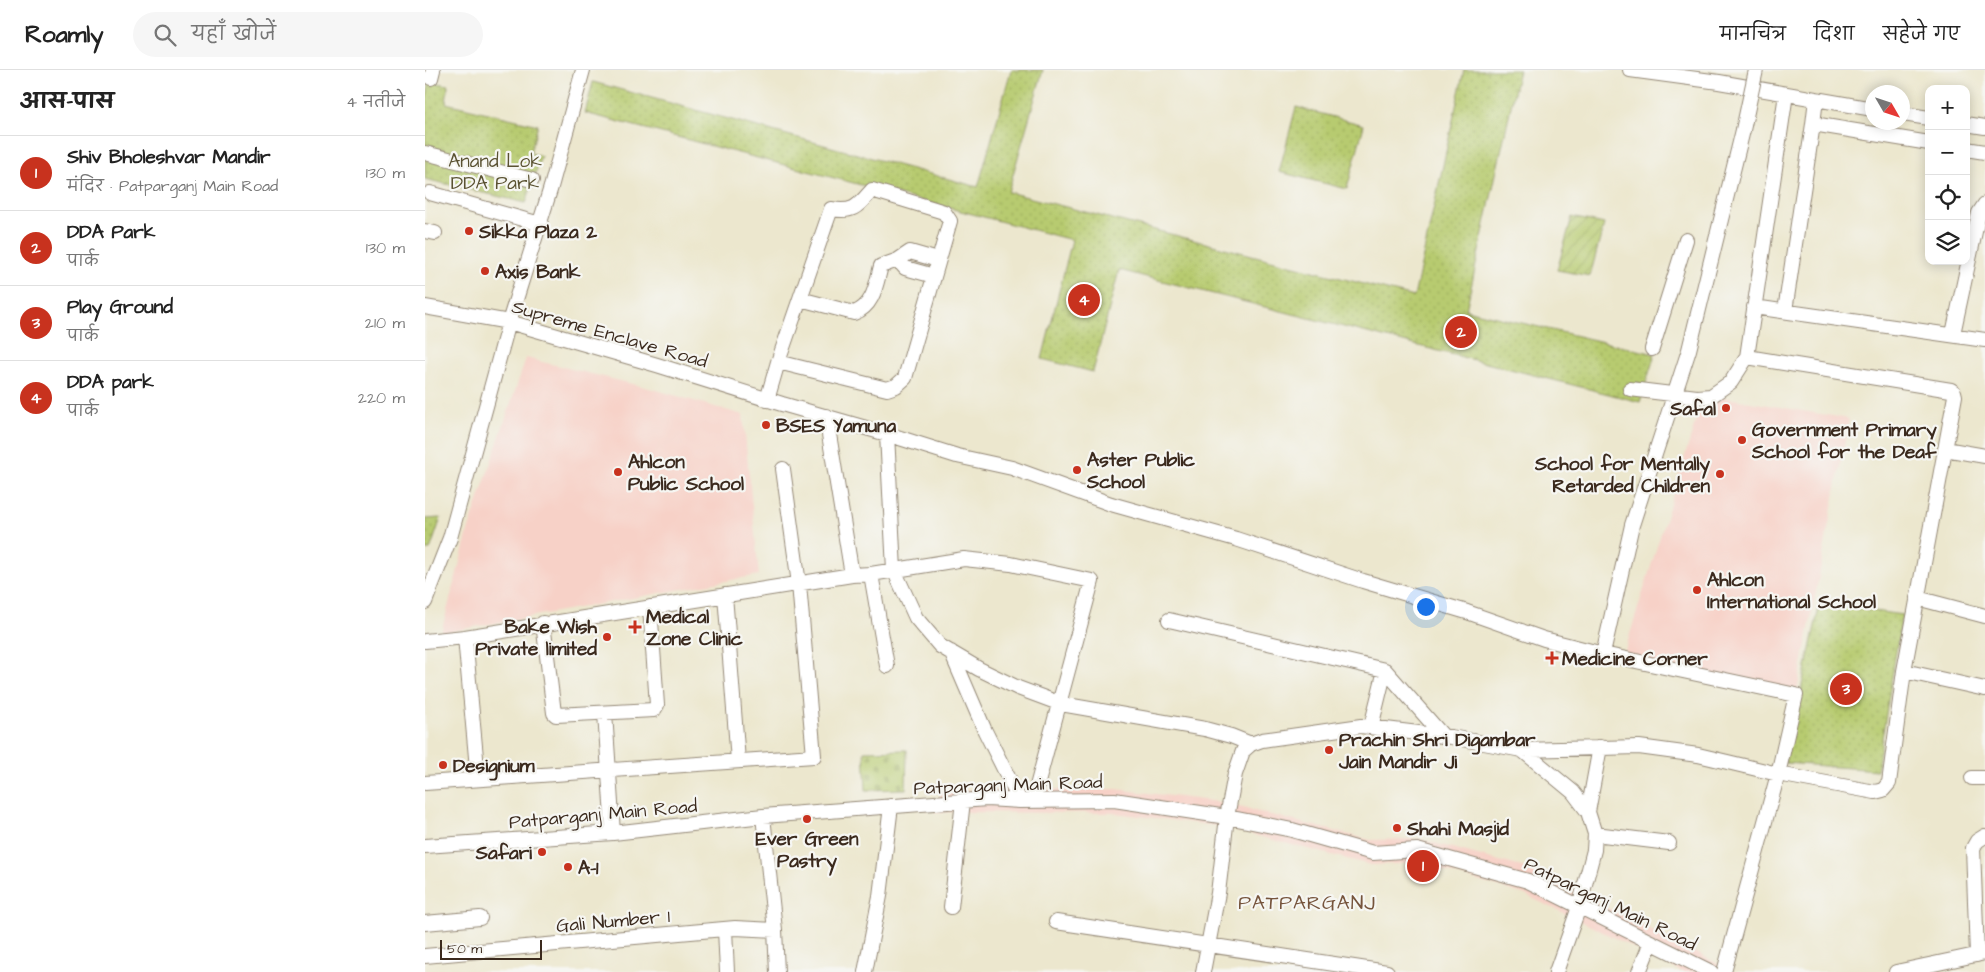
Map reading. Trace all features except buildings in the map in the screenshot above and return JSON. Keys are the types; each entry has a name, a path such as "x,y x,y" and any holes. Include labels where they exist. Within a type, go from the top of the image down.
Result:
{"street":[{"path":"425,602 450,538 509,322 540,224 583,70"},
{"path":"1630,70 1719,82 1865,108"},
{"path":"1603,654 1632,525 1689,350 1756,70"},
{"path":"1630,389 1697,397 1711,396 1731,382 1747,357 1786,94"},
{"path":"1785,311 1816,100"},
{"path":"1910,115 1925,117"},
{"path":"1813,124 1925,142"},
{"path":"1970,125 1985,127"},
{"path":"1970,150 1985,152"},
{"path":"425,153 532,180"},
{"path":"767,400 778,362 831,209 845,212 854,208 872,190 945,212 950,222 905,378 896,386 887,389 778,362"},
{"path":"430,193 540,224"},
{"path":"1953,334 1979,213 1985,204"},
{"path":"1652,349 1686,240"},
{"path":"801,299 854,313 860,311 871,299 881,266 898,260 911,252 938,260"},
{"path":"898,260 905,268 934,276"},
{"path":"1754,307 1985,340"},
{"name":"Supreme Enclave Road","path":"425,308 509,322 957,456 1011,468 1111,504 1236,539 1363,582 1467,612 1544,639 1603,654 1796,695 1778,774"},
{"path":"1203,972 1218,893 1227,817 1235,774 1243,751 1251,744 1262,740 1348,727 1371,727 1443,736 1522,750 1639,747 1699,755 1778,774 1875,792 1883,790 1889,783 1904,671 1955,396 1954,392 1747,357"},
{"path":"826,416 852,574"},
{"path":"887,434 894,570 916,618 940,646 979,669 1010,684 1061,704 1205,729 1251,744"},
{"path":"1945,449 1985,456"},
{"path":"425,783 814,756 799,584 783,469"},
{"path":"425,641 465,637 852,574 871,574 964,559 1011,564 1092,581 1061,704 1027,801"},
{"path":"871,574 887,666"},
{"path":"725,595 737,761"},
{"path":"1917,598 1985,616"},
{"path":"543,623 554,713 560,716 654,710 657,709 650,607"},
{"path":"1169,620 1385,670 1443,736"},
{"path":"465,637 478,779"},
{"path":"951,652 985,731 1027,801"},
{"path":"1371,727 1385,670"},
{"path":"1904,671 1985,688"},
{"path":"605,713 613,833"},
{"path":"1589,812 1600,747"},
{"path":"1522,750 1573,792 1589,812 1595,834 1594,850 1579,907 1556,972"},
{"path":"1723,972 1778,774"},
{"name":"Patparganj Main Road","path":"425,846 613,833 763,816 987,799 1027,801 1114,800 1227,817 1292,830 1373,852 1417,850 1528,881 1711,972"},
{"path":"951,907 963,801"},
{"path":"865,972 880,896 891,806"},
{"path":"763,816 775,930 777,972"},
{"path":"1595,834 1669,843"},
{"path":"1895,972 1981,954 1973,848 1977,841 1985,836"},
{"path":"425,923 480,918"},
{"path":"1057,922 1387,972"},
{"name":"Gali Number 1","path":"425,956 725,929 753,928 775,930"},
{"path":"725,929 727,972"},
{"path":"1639,972 1651,942"}],"shaded area":[{"name":"Ahlcon Public School","path":"526,358 649,388 743,415 759,575 441,633 469,528"},
{"path":"1704,394 1849,419 1797,691 1622,660"},
{"path":"1116,789 1219,802 1370,840 1419,839 1533,870 1734,972 1682,972 1523,894 1417,863 1371,865 1218,826 1115,813 934,812 942,790"}],"green space":[{"path":"1011,70 1043,70 1008,192 1414,297 1464,70 1519,70 1466,310 1655,354 1640,402 1119,270 1093,372 1042,359 1072,240 585,113 593,82 978,187"},
{"name":"Anand Lok DDA Park","path":"430,82 448,85 446,103 538,125 530,153 541,156 526,203 425,179 425,104"},
{"path":"1296,107 1364,125 1347,189 1279,172"},
{"path":"1572,217 1604,224 1590,276 1557,270"},
{"path":"441,518 430,550 425,550 425,519"},
{"path":"1820,603 1902,615 1877,770 1785,763"},
{"path":"907,750 906,789 866,790 864,751"}],"place":[{"name":"Sikka Plaza 2","path":"469,231"},
{"name":"Axis Bank","path":"485,271"},
{"name":"DDA park","path":"1084,300"},
{"name":"DDA Park","path":"1461,332"},
{"name":"Safal","path":"1726,408"},
{"name":"BSES Yamuna","path":"766,425"},
{"name":"Government Primary School for the Deaf","path":"1742,440"},
{"name":"Aster Public School","path":"1077,470"},
{"name":"Ahlcon Public School","path":"618,472"},
{"name":"School for Mentally Retarded Children","path":"1720,474"},
{"name":"Ahlcon International School","path":"1697,590"},
{"name":"Medical Zone Clinic","path":"635,627"},
{"name":"Bake Wish Private limited","path":"607,637"},
{"name":"Medicine Corner","path":"1552,658"},
{"name":"Play Ground","path":"1846,689"},
{"name":"Prachin Shri Digambar Jain Mandir Ji","path":"1329,750"},
{"name":"Designium","path":"443,765"},
{"name":"Ever Green Pastry","path":"807,819"},
{"name":"Shahi Masjid","path":"1397,828"},
{"name":"Safari","path":"542,852"},
{"name":"Shiv Bholeshvar Mandir","path":"1423,866"},
{"name":"A-1","path":"568,867"}],"district":[{"name":"PATPARGANJ","path":"1307,902"}]}
